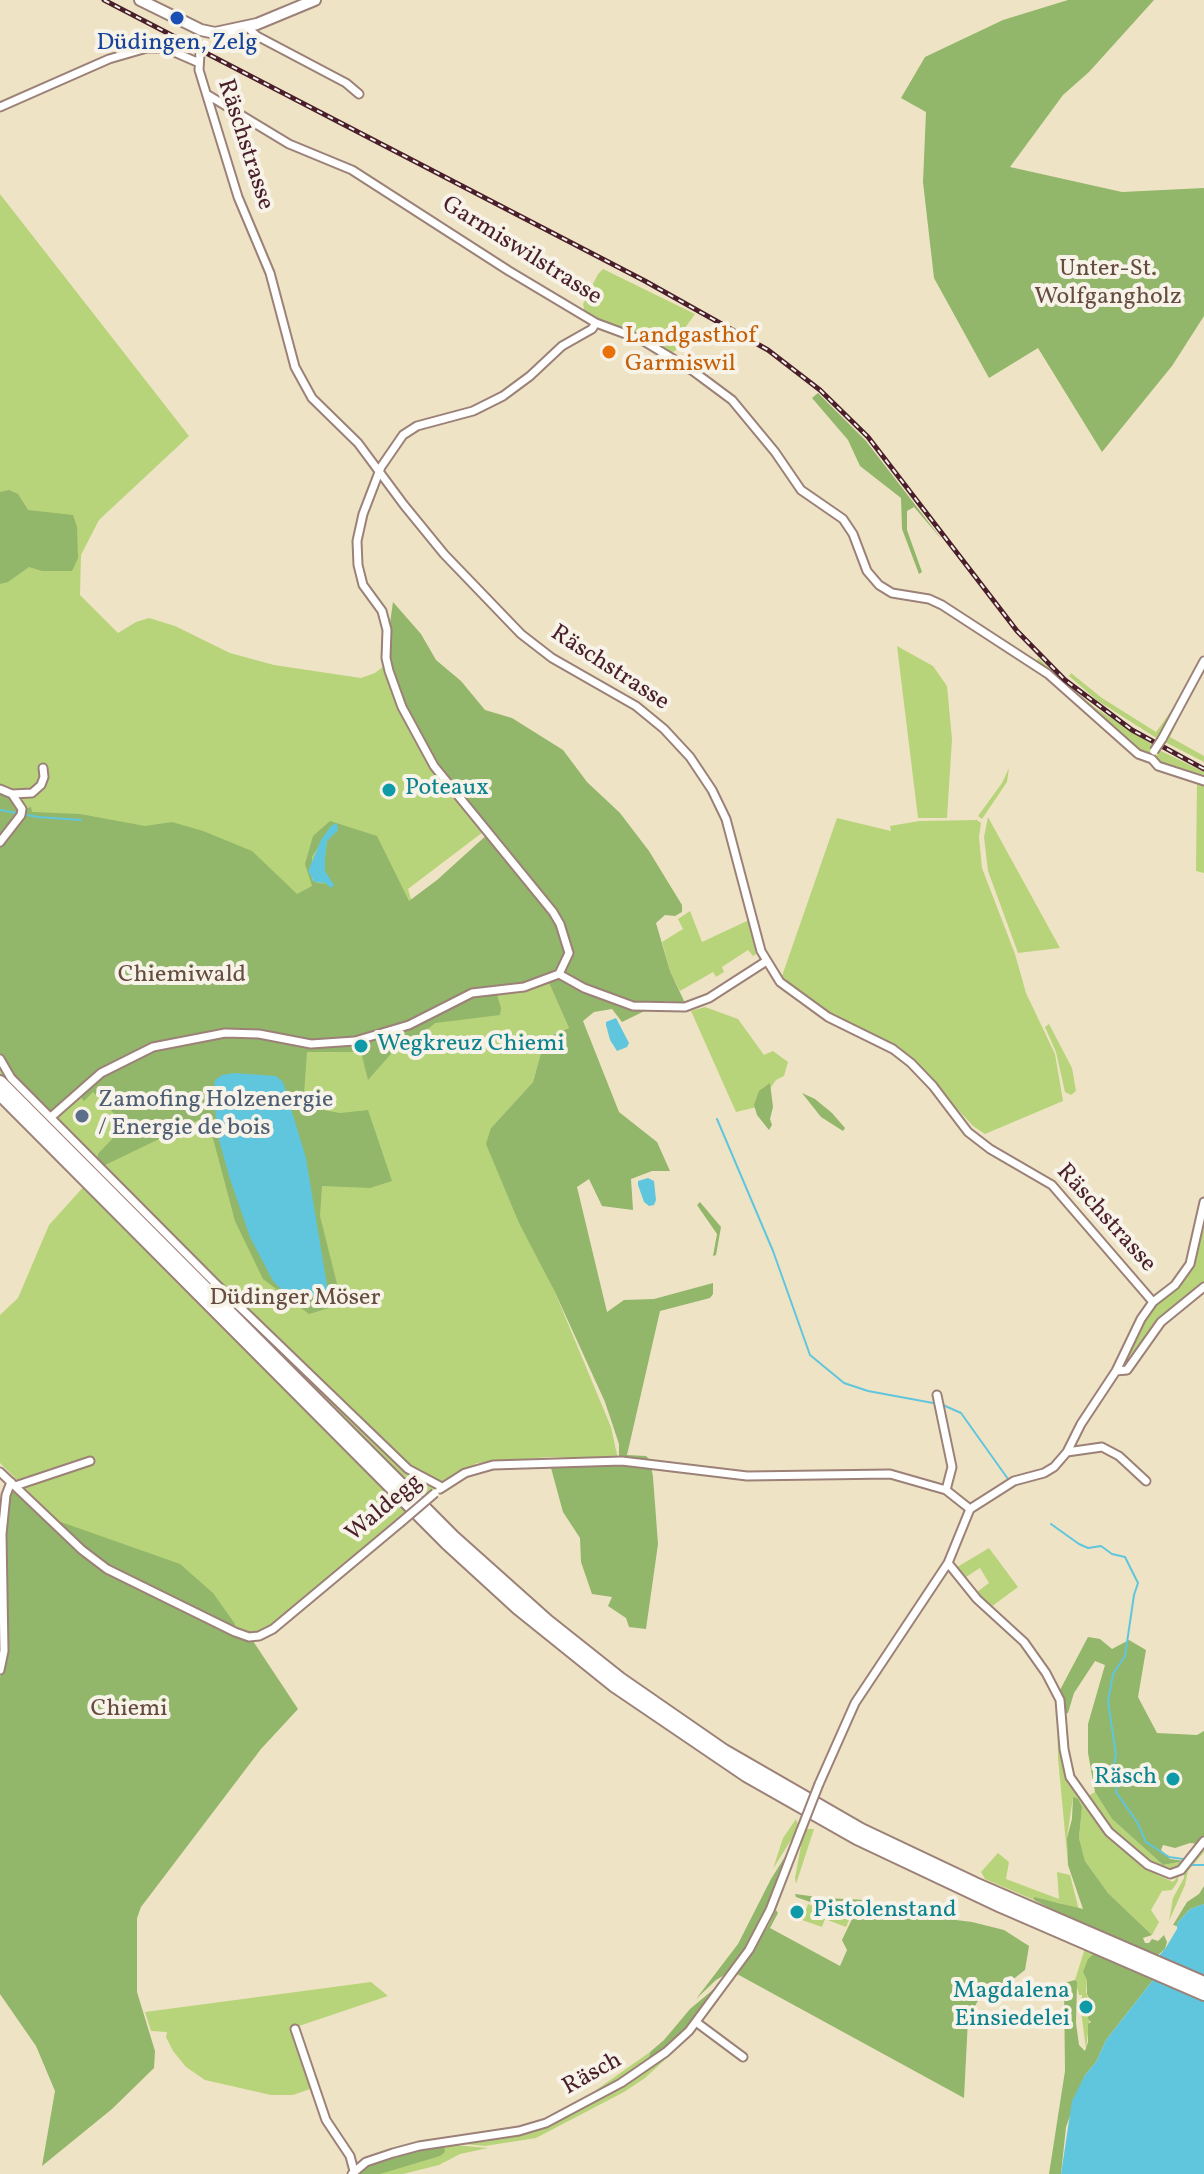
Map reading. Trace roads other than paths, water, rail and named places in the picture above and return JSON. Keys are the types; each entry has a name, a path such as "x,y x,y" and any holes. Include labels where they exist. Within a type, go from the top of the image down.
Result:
{"highway":[{"path":"0,1082 438,1522 523,1601 595,1660 698,1734 833,1815 1204,1994"},
{"path":"0,1094 447,1543 518,1608 590,1666 693,1741 801,1807 914,1866 1086,1938 1204,1983"}],"street":[{"path":"140,0 210,33 247,27 315,0"},
{"path":"247,27 257,36 346,83 359,94"},
{"path":"0,107 71,75 147,48 165,48 198,58 210,33"},
{"name":"Räschstrasse","path":"198,58 244,213 270,273 295,367 312,398 350,434 444,554 521,634 552,658 636,706 664,729 690,757 712,790 729,826 757,940 765,962 780,982 817,1011 893,1049 911,1063 968,1132 1052,1185 1153,1302"},
{"name":"Garmiswilstrasse","path":"208,95 289,144 352,170 596,323 642,340 693,371 732,400 775,452 801,490 833,510 847,523 867,571 879,585 892,593 929,599 942,605 1040,669 1138,754 1153,755 1158,766 1204,781"},
{"path":"51,1117 101,1073 153,1047 225,1033 259,1034 311,1044 355,1041 409,1025 472,993 524,987 559,974 569,953 560,924 434,766 395,688 386,658 387,630 382,611 363,585 357,541 363,514 379,472 396,444 410,430 458,417 503,396 568,341 592,329 596,323"},
{"path":"1153,755 1204,661"},
{"path":"0,842 20,818 32,793 41,785 43,768"},
{"path":"0,789 12,794 32,793"},
{"path":"12,794 22,809"},
{"path":"559,974 584,988 633,1006 685,1007 709,998 765,962"},
{"name":"Waldegg","path":"0,1059 11,1078 217,1285 408,1469 438,1490 273,1629 263,1635 249,1637 107,1569 82,1550 0,1472"},
{"path":"438,1490 465,1473 482,1467 589,1460 747,1476 890,1474 946,1490 970,1509 1014,1481 1044,1473 1067,1452 1153,1302 1175,1285 1190,1264 1204,1202"},
{"path":"1116,1371 1127,1370 1161,1322 1198,1295 1204,1287"},
{"path":"937,1395 952,1467 946,1490"},
{"path":"1067,1452 1102,1447 1119,1456 1146,1481"},
{"path":"0,1670 4,1651 4,1504 13,1484 90,1461"},
{"name":"Räsch","path":"366,2162 419,2146 535,2127 582,2105 650,2065 677,2043 733,1974 756,1938 855,1703 948,1563 970,1509"},
{"path":"948,1563 981,1604 1024,1642 1046,1673 1060,1700 1070,1777 1109,1832 1148,1865 1175,1873 1181,1870 1204,1841"},
{"path":"696,2022 743,2057"},
{"path":"295,2029 326,2120 350,2156 353,2172 366,2162"},
{"path":"350,2156 366,2162"}],"water":[{"path":"337,823 338,830 327,841 325,858 325,871 334,885 331,888 325,883 314,882 308,871 321,840"},
{"path":"616,1018 629,1043 617,1051 606,1025 606,1022"},
{"path":"234,1073 276,1076 283,1082 306,1158 328,1291 295,1296 283,1291 273,1281 250,1237 219,1140 213,1095 215,1080"},
{"path":"648,1178 654,1181 656,1200 654,1205 649,1206 644,1202 638,1185 638,1181"},
{"path":"1204,1904 1204,2174 1061,2174 1072,2101 1085,2075 1096,2062 1106,2040 1153,1980 1155,1960 1177,1929 1177,1923 1190,1909"}],"waterway":[{"path":"0,810 81,820"},
{"path":"717,1119 773,1251 810,1355 844,1383 868,1391 933,1403"},
{"path":"943,1405 961,1413 1008,1479"},
{"path":"1051,1524 1079,1544 1088,1548 1101,1546 1112,1554 1125,1557 1138,1583 1125,1656 1113,1674 1108,1701 1116,1755 1112,1773 1117,1782 1116,1792 1137,1822 1146,1842 1169,1857 1183,1859"},
{"path":"1191,1865 1204,1865"}],"railway":[{"path":"104,0 645,281 768,350 820,390 868,437 1017,631 1065,680 1132,730 1204,769"}],"place":[{"name":"Düdingen, Zelg","path":"177,18"},
{"name":"Landgasthof Garmiswil","path":"609,352"},
{"name":"Poteaux","path":"389,790"},
{"name":"Wegkreuz Chiemi","path":"361,1046"},
{"name":"Zamofing Holzenergie / Energie de bois","path":"82,1116"},
{"name":"Räsch","path":"1173,1779"},
{"name":"Pistolenstand","path":"797,1912"},
{"name":"Magdalena Einsiedelei","path":"1086,2007"}],"park label":[{"name":"Unter-St. Wolfgangholz","path":"1108,285"},
{"name":"Chiemiwald","path":"182,977"},
{"name":"Düdinger Möser","path":"295,1300"},
{"name":"Chiemi","path":"129,1711"}]}
